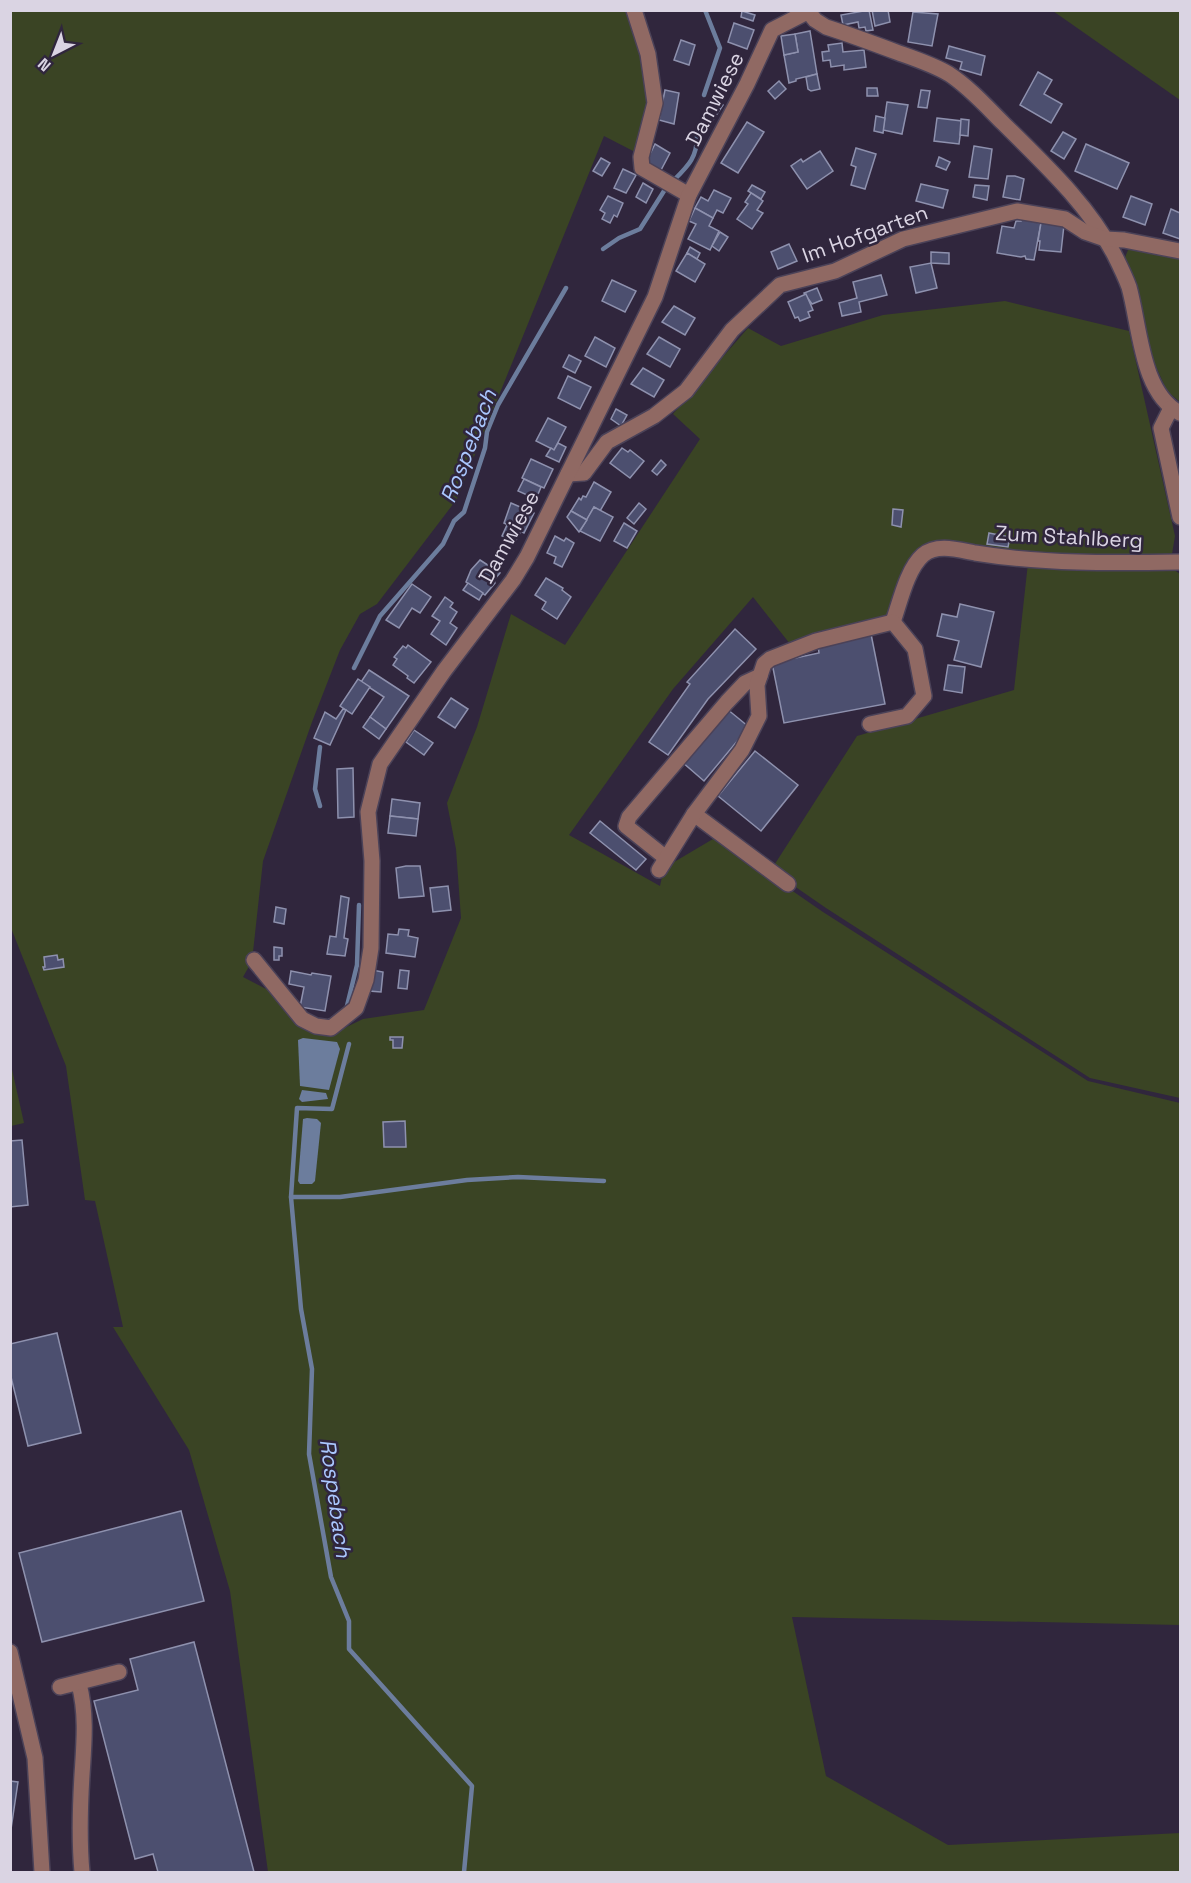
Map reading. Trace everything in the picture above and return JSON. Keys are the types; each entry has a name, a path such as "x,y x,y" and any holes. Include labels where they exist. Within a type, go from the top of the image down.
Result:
{"street":[{"path":"634,10 648,54 655,103 641,158 642,168 688,195"},
{"path":"807,11 815,21 826,27 923,62 949,74 975,95 1041,160 1076,199 1106,239 1128,285 1148,369 1157,391 1176,411 1161,428 1180,517"},
{"name":"Damwiese","path":"254,960 302,1019 316,1026 331,1028 356,1008 366,980 371,948 372,861 368,812 380,764 444,671 513,580 527,557 655,297 688,195 747,84 772,30 807,11"},
{"name":"Im Hofgarten","path":"568,474 584,473 607,442 654,416 686,392 732,330 780,285 836,271 903,239 1017,211 1065,219 1085,232 1106,239 1124,240 1180,251"},
{"name":"Zum Stahlberg","path":"893,622 913,567 924,554 944,547 1016,560 1100,563 1180,562"},
{"path":"760,676 745,683 727,702 629,817 626,825 663,864 694,814 742,750 759,716 757,685 760,676 764,664 770,659 816,641 893,622 915,649 924,696 907,716 870,724"},
{"path":"694,814 788,884"},
{"path":"10,1652 17,1708 35,1758 42,1872"},
{"path":"60,1687 119,1672"},
{"path":"79,1683 84,1702 85,1731 79,1836 82,1872"}],"green space":[{"path":"11,11 625,11 641,55 649,102 637,153 604,136 457,499 377,604 360,614 340,650 263,861 252,961 243,977 270,991 308,1031 332,1034 363,1019 424,1010 461,918 456,849 447,803 477,727 511,614 565,645 700,439 673,414 748,328 781,346 883,315 1005,301 1129,331 1175,536 1172,554 1076,561 922,553 891,621 794,649 753,597 673,689 569,835 660,886 664,868 718,836 823,912 1088,1081 1180,1103 1180,1625 792,1617 826,1776 948,1845 1180,1833 1180,1872 268,1872 230,1591 189,1450 113,1327 123,1327 95,1201 85,1200 66,1066 11,928"},
{"path":"1053,11 1180,11 1180,100"},
{"path":"1145,245 1180,257 1180,402 1167,391 1153,360 1135,287 1124,260 1128,250"},
{"path":"1028,563 1170,567 1180,574 1180,1098 1090,1078 771,870 857,736 1014,690"},
{"path":"11,1065 24,1123 10,1126"}],"water":[{"path":"303,1038 337,1042 340,1049 329,1090 300,1086 298,1040"},
{"path":"302,1090 326,1093 328,1099 302,1102 299,1099"},
{"path":"303,1119 317,1119 321,1123 315,1181 312,1184 300,1184 298,1181"}],"building":[{"path":"869,10 873,30 866,31 865,27 859,28 858,22 843,25 841,15"},
{"path":"872,10 888,10 890,22 875,26"},
{"path":"742,11 755,15 753,21 741,17"},
{"path":"913,12 938,14 932,46 908,42"},
{"path":"734,23 754,30 747,49 728,42"},
{"path":"810,31 817,74 789,83 784,55 798,52 795,34"},
{"path":"795,34 798,52 784,55 781,36"},
{"path":"681,40 695,45 689,65 674,60"},
{"path":"842,43 843,52 864,50 866,67 844,70 844,65 831,67 830,60 823,61 822,52 829,51 828,45"},
{"path":"949,46 985,56 981,75 960,69 962,62 946,58"},
{"path":"1038,72 1052,80 1044,94 1062,104 1051,123 1020,105"},
{"path":"817,74 820,89 811,91 808,89 806,77"},
{"path":"779,81 786,89 775,99 768,91"},
{"path":"867,88 877,88 878,96 867,96"},
{"path":"665,90 679,93 674,124 659,120"},
{"path":"921,90 930,91 927,108 918,107"},
{"path":"713,99 723,105 711,123 702,117"},
{"path":"887,102 908,105 902,134 883,130"},
{"path":"876,116 885,118 883,133 874,131"},
{"path":"937,118 962,121 959,144 934,141"},
{"path":"961,119 969,120 968,136 960,135"},
{"path":"747,122 764,132 738,173 721,163"},
{"path":"1063,132 1076,139 1064,159 1051,151"},
{"path":"655,144 670,153 660,172 645,164"},
{"path":"1086,144 1129,163 1117,189 1075,171"},
{"path":"974,146 992,149 988,179 969,177"},
{"path":"856,148 876,154 865,189 851,185 856,167 851,165"},
{"path":"820,151 833,171 807,189 791,166 801,159 803,162"},
{"path":"939,157 950,162 946,170 936,166"},
{"path":"601,158 610,163 602,176 593,171"},
{"path":"623,169 636,175 626,193 614,188"},
{"path":"1007,176 1024,179 1020,200 1003,197"},
{"path":"643,183 653,189 646,203 636,197"},
{"path":"921,184 948,190 943,208 916,201"},
{"path":"752,185 765,192 761,199 748,191"},
{"path":"975,185 989,186 987,200 973,197"},
{"path":"714,190 731,198 723,213 717,210 713,218 695,208 701,197 708,201"},
{"path":"751,193 763,201 757,210 763,213 752,229 737,219 748,204 745,202"},
{"path":"608,196 623,203 617,217 614,215 610,223 602,219 605,213 600,210"},
{"path":"1131,196 1152,204 1145,225 1123,217"},
{"path":"695,208 713,218 709,226 719,231 710,250 688,239 696,224 689,221"},
{"path":"1171,209 1180,213 1180,239 1163,233"},
{"path":"1021,219 1041,223 1034,260 1026,259 1025,256 997,253 1002,226 1014,228 1016,221 1021,221"},
{"path":"1041,223 1064,225 1061,252 1039,250"},
{"path":"720,232 728,237 719,251 712,246"},
{"path":"789,244 797,261 778,269 771,252"},
{"path":"690,247 700,253 697,259 687,253"},
{"path":"931,252 949,253 949,264 931,263"},
{"path":"687,253 705,264 695,282 676,271"},
{"path":"931,263 937,288 916,293 910,267"},
{"path":"881,275 887,295 859,302 861,312 842,316 839,303 857,298 853,282"},
{"path":"612,280 636,291 625,312 602,301"},
{"path":"817,288 822,300 812,304 804,293"},
{"path":"806,294 813,310 808,312 810,317 800,321 798,317 795,318 788,302"},
{"path":"674,306 695,318 685,335 662,322"},
{"path":"595,337 615,348 606,367 585,356"},
{"path":"659,337 680,349 670,367 647,354"},
{"path":"569,355 581,361 575,373 563,367"},
{"path":"643,368 664,380 654,397 631,384"},
{"path":"568,376 591,387 580,409 558,398"},
{"path":"616,409 627,415 621,426 611,419"},
{"path":"548,418 566,427 554,450 536,441"},
{"path":"558,443 566,447 559,462 546,456 551,448 554,450"},
{"path":"622,448 628,452 630,450 644,461 630,478 610,463"},
{"path":"531,459 553,469 544,488 522,478"},
{"path":"661,460 666,465 657,475 652,471"},
{"path":"524,479 541,487 536,499 518,491"},
{"path":"594,482 611,492 600,511 594,507 587,520 571,511 579,498 581,500 583,496 586,497"},
{"path":"511,503 534,513 524,533 504,523"},
{"path":"639,503 646,509 634,524 627,518"},
{"path":"594,507 613,517 600,541 580,531"},
{"path":"893,509 903,510 901,527 892,525"},
{"path":"571,511 587,520 579,532 567,517"},
{"path":"624,523 637,531 627,548 614,541"},
{"path":"507,525 521,531 515,542 502,536"},
{"path":"989,533 1010,537 1008,547 987,544"},
{"path":"555,536 564,541 566,538 574,543 562,567 554,563 556,557 547,553"},
{"path":"480,560 500,573 485,595 466,582 471,570"},
{"path":"546,578 563,588 562,590 571,597 557,619 542,609 546,602 535,595"},
{"path":"468,583 483,593 479,600 463,590"},
{"path":"412,584 431,597 420,613 412,608 399,628 386,620"},
{"path":"445,597 453,603 450,607 457,612 450,623 457,628 446,645 431,634 440,621 432,616"},
{"path":"960,604 994,612 981,667 954,660 959,641 937,636 942,614 957,617"},
{"path":"735,629 756,649 708,699 668,755 649,742 690,684 687,682"},
{"path":"871,634 885,704 784,723 772,663 819,653 818,645"},
{"path":"408,645 431,662 414,683 393,665 397,659 394,657 403,646 406,648"},
{"path":"948,665 965,667 962,693 944,690"},
{"path":"369,670 409,696 386,729 370,717 384,697 361,682"},
{"path":"358,679 370,687 352,714 340,706"},
{"path":"451,698 468,709 455,728 438,717"},
{"path":"343,709 346,710 330,745 314,738 325,712 336,719"},
{"path":"727,709 749,727 704,781 682,762"},
{"path":"370,717 386,729 379,739 363,727"},
{"path":"414,730 433,743 424,755 406,742"},
{"path":"755,751 798,785 761,831 718,796"},
{"path":"353,768 354,817 338,818 337,769"},
{"path":"392,799 420,803 418,819 390,816"},
{"path":"390,816 418,819 416,836 388,833"},
{"path":"600,821 646,859 636,870 590,833"},
{"path":"420,866 424,896 399,898 396,868"},
{"path":"448,886 451,910 433,912 430,888"},
{"path":"341,896 349,898 344,938 348,939 345,956 327,954 330,936 336,937"},
{"path":"276,907 286,909 284,924 274,922"},
{"path":"399,929 409,930 408,936 418,938 415,957 386,953 388,934 398,935"},
{"path":"274,947 282,948 282,956 279,956 279,960 274,960"},
{"path":"57,955 58,960 63,959 64,967 44,970 44,957"},
{"path":"372,970 383,972 381,992 369,991"},
{"path":"400,970 409,971 407,989 398,988"},
{"path":"291,971 331,976 325,1011 300,1007 304,987 289,984"},
{"path":"390,1037 403,1037 402,1048 393,1048 393,1040 390,1040"},
{"path":"405,1121 406,1147 384,1147 383,1122"},
{"path":"22,1140 28,1205 10,1207 10,1141"},
{"path":"57,1333 81,1433 28,1446 10,1373 10,1344"},
{"path":"181,1511 204,1601 42,1642 19,1553"},
{"path":"194,1642 254,1872 158,1872 153,1854 135,1859 94,1701 138,1690 130,1659"},
{"path":"10,1781 18,1782 10,1836"}],"waterway":[{"name":"Rospebach","path":"704,95 720,48 705,10"},
{"name":"Rospebach","path":"675,179 691,160 696,150 697,136"},
{"name":"Rospebach","path":"603,249 619,238 640,229 664,191"},
{"name":"Rospebach","path":"354,668 380,616 443,544 454,521 464,512 485,448 487,432 498,405 566,288"},
{"name":"Rospebach","path":"320,747 315,789 320,806"},
{"name":"Rospebach","path":"346,1010 357,965 359,905"},
{"name":"Rospebach","path":"349,1044 332,1109 297,1108 291,1197 301,1309 312,1369 309,1454 331,1577 349,1621 349,1649 472,1786 464,1872"},
{"path":"291,1197 340,1197 467,1180 518,1177 604,1181"}]}
